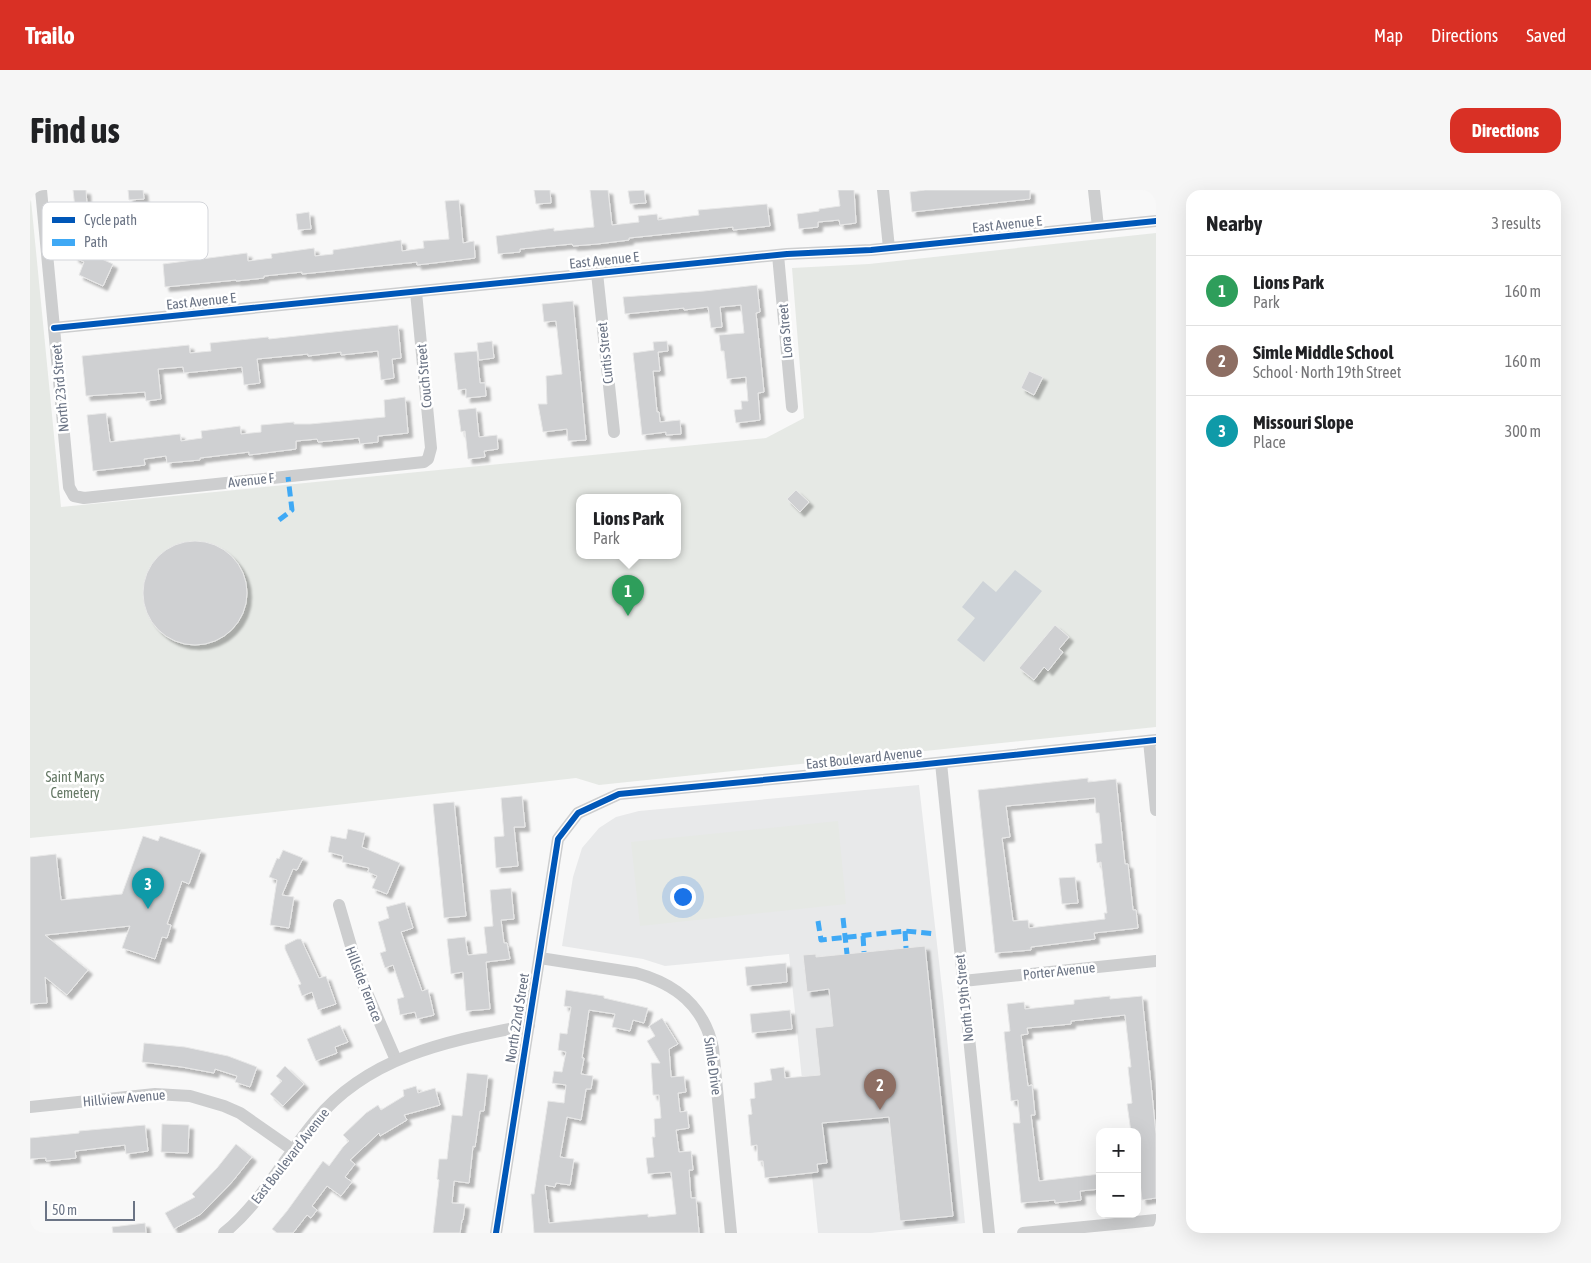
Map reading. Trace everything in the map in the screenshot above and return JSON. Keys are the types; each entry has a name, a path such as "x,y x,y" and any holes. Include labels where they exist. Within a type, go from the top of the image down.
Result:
{"street":[{"path":"883,190 889,248"},
{"path":"1094,190 1098,227"},
{"name":"East Avenue E","path":"54,328 778,255 889,248 1156,221"},
{"name":"Lora Street","path":"778,255 792,407"},
{"name":"North 23rd Street","path":"48,260 69,487 74,496"},
{"name":"Curtis Street","path":"597,273 614,432"},
{"name":"Couch Street","path":"416,292 431,448 428,459"},
{"name":"Avenue F","path":"74,496 84,498 408,464 424,462 428,459"},
{"path":"1152,740 1156,810"},
{"name":"East Boulevard Avenue","path":"578,813 619,794 940,763 1152,740"},
{"name":"North 19th Street","path":"940,763 989,1233"},
{"name":"North 22nd Street","path":"496,1233 558,839 578,813"},
{"name":"Hillside Terrace","path":"339,905 360,977 396,1060"},
{"name":"Simle Drive","path":"540,958 636,973 650,977 683,995 696,1011 707,1029 713,1048 731,1233"},
{"name":"Porter Avenue","path":"963,981 1156,961"},
{"name":"East Boulevard Avenue","path":"224,1233 254,1203 314,1122 342,1093 364,1076 396,1060 433,1048 529,1025"},
{"name":"Hillview Avenue","path":"30,1107 155,1094 190,1096 240,1113 293,1150"},
{"path":"1023,1233 1156,1220"}],"shaded area":[{"path":"1015,570 1042,591 984,662 957,640 975,618 962,607 983,581 996,592"},
{"path":"919,785 943,997 965,1223 871,1233 818,1233 789,954 665,966 643,959 562,946 573,877 582,848 599,828 616,817 639,811"}],"green space":[{"name":"Saint Marys Cemetery","path":"30,190 61,507 766,438 804,418 792,268 869,264 1156,233 1156,727 599,785 576,778 30,838"},
{"path":"838,821 846,904 640,926 631,842"}],"building":[{"path":"73,190 86,190 87,202 74,202"},
{"path":"128,190 143,190 144,199 129,200"},
{"path":"534,190 550,190 551,203 536,204"},
{"path":"590,190 608,190 612,225 639,222 638,216 657,214 658,220 699,215 698,210 767,204 770,226 733,230 733,227 629,238 629,240 597,244 573,246 572,244 520,249 520,252 498,254 496,236 554,228 554,231 594,227"},
{"path":"644,190 646,203 630,204 628,191"},
{"path":"838,190 854,190 856,223 840,225 839,220 818,222 818,227 799,229 797,214 840,206"},
{"path":"925,190 1030,190 1030,199 912,212 910,192"},
{"path":"459,200 463,243 474,241 475,258 417,265 417,262 302,274 302,272 264,276 264,278 165,287 163,264 208,260 208,258 247,253 248,261 272,258 271,254 314,248 315,256 333,254 333,250 401,240 402,251 424,248 423,241 449,239 445,201"},
{"path":"309,212 311,229 298,230 296,214"},
{"path":"80,260 104,260 113,264 103,286 79,275 84,262"},
{"path":"757,285 760,312 756,313 764,392 758,393 760,420 736,423 734,410 742,409 741,401 748,401 746,377 727,379 724,351 721,351 719,335 744,333 741,305 720,307 722,327 711,328 708,307 625,314 623,297"},
{"path":"573,301 586,440 568,441 567,429 543,432 538,404 547,404 546,376 562,374 556,321 544,322 542,304"},
{"path":"398,325 401,358 392,359 394,378 381,380 378,351 341,355 341,352 257,359 260,383 244,385 242,367 184,373 183,367 158,369 161,399 146,401 145,392 86,396 82,356 189,345 190,353 211,351 210,343 268,337 269,339"},
{"path":"492,341 494,358 479,360 477,343"},
{"path":"667,341 668,351 658,352 660,371 653,371 657,412 659,412 660,422 680,420 681,434 666,435 666,432 642,435 633,353 654,350 653,342"},
{"path":"477,351 480,383 485,383 486,396 466,398 466,389 458,390 454,353"},
{"path":"1029,371 1043,377 1034,395 1021,388"},
{"path":"405,397 408,433 378,436 378,442 360,444 359,438 318,442 317,439 296,441 296,449 249,455 249,452 167,463 166,456 144,459 145,465 93,471 87,415 106,413 110,442 180,434 181,441 202,438 201,431 240,426 241,434 261,432 261,425 294,422 294,424 310,424 385,417 384,400"},
{"path":"476,408 479,437 497,435 498,449 484,451 485,457 468,459 465,431 461,432 458,410"},
{"path":"796,490 809,502 800,512 787,499"},
{"path":"195,541 215,545 232,556 243,573 247,593 243,613 232,630 215,641 195,645 175,641 158,630 147,613 143,593 147,573 158,556 175,545"},
{"path":"1055,625 1069,637 1059,649 1063,652 1048,671 1044,667 1034,680 1019,668"},
{"path":"1088,778 1088,782 1116,779 1125,864 1128,864 1133,910 1136,910 1138,928 1094,933 1095,939 1031,947 1031,950 995,953 978,790","holes":["1095,798 1096,813 1099,813 1102,843 1095,844 1097,863 1101,862 1107,913 1104,913 1105,919 1029,928 1028,920 1013,921 1002,838 1010,837 1006,806"]},
{"path":"522,796 525,827 514,827 518,866 496,868 494,837 504,836 501,798"},
{"path":"454,802 466,916 444,918 433,804"},
{"path":"348,829 365,833 362,847 400,863 387,894 372,888 377,876 368,872 369,868 342,862 343,856 328,852 331,836 346,839"},
{"path":"143,836 158,841 160,836 201,850 189,884 182,881 167,924 171,925 167,938 162,937 155,959 122,948 130,926 45,935 88,970 67,995 45,977 47,1003 30,1004 30,857 56,854 61,900 122,894"},
{"path":"283,850 303,858 297,870 293,869 282,895 294,897 289,928 270,925 277,880 269,877 277,858 279,859"},
{"path":"1075,877 1078,903 1062,904 1059,878"},
{"path":"511,888 514,919 501,920 504,943 507,943 510,959 486,962 490,1009 466,1011 463,972 451,974 447,939 465,937 468,955 487,953 484,927 493,926 490,890"},
{"path":"405,902 413,928 401,932 422,991 428,989 434,1015 417,1019 415,1012 400,1015 397,999 404,997 393,965 385,968 380,953 386,951 378,922 389,918 386,907"},
{"path":"301,939 319,978 326,976 336,1004 318,1010 312,992 302,996 298,985 301,984 285,949 285,945"},
{"path":"925,946 953,1216 900,1221 889,1117 822,1123 827,1163 817,1164 818,1172 765,1178 763,1161 758,1161 757,1145 751,1146 748,1115 752,1114 750,1099 755,1098 754,1083 772,1080 770,1069 784,1067 785,1078 820,1075 815,1028 833,1026 829,989 807,992 803,955 816,954 816,957"},
{"path":"786,963 787,982 747,986 745,967"},
{"path":"566,990 604,996 604,998 648,1008 644,1023 633,1020 630,1031 612,1027 615,1014 589,1010 581,1074 593,1076 591,1089 586,1089 581,1120 567,1117 560,1157 574,1159 570,1185 556,1183 555,1187 545,1185 549,1223 648,1214 648,1217 676,1214 671,1172 648,1174 646,1158 654,1157 652,1137 655,1137 654,1119 661,1118 659,1095 653,1095 651,1063 660,1063 647,1041 655,1036 649,1026 662,1018 678,1044 669,1049 671,1077 684,1076 686,1092 678,1093 680,1112 687,1111 689,1128 676,1130 679,1152 691,1151 693,1170 689,1170 691,1198 696,1198 699,1233 534,1233 531,1194 534,1194 548,1101 564,1103 566,1085 552,1083 554,1071 562,1072 566,1052 558,1050 560,1033 567,1034 571,1007 564,1006"},
{"path":"1110,996 1110,999 1142,996 1156,1134 1156,1198 1142,1200 1141,1128 1130,1128 1127,1104 1132,1103 1128,1067 1131,1067 1125,1015 1071,1021 1071,1024 1027,1028 1028,1034 1021,1035 1028,1086 1032,1085 1035,1115 1031,1115 1039,1181 1096,1174 1096,1189 1080,1191 1081,1200 1055,1203 1055,1200 1021,1203 1013,1123 1020,1123 1018,1100 1011,1101 1004,1032 1010,1031 1007,1004 1024,1002 1025,1009 1074,1004 1074,1000"},
{"path":"790,1010 792,1029 752,1033 750,1014"},
{"path":"340,1025 348,1042 335,1047 337,1053 316,1061 307,1039"},
{"path":"144,1043 185,1047 228,1056 257,1067 250,1087 235,1082 237,1076 215,1069 214,1073 142,1062"},
{"path":"285,1066 304,1084 283,1106 270,1094 282,1081 276,1076"},
{"path":"467,1073 488,1075 484,1111 480,1111 475,1147 473,1146 469,1183 454,1181 452,1203 465,1204 463,1220 460,1233 433,1233 439,1180 437,1179 439,1159 447,1159 452,1115 462,1116"},
{"path":"416,1086 418,1093 435,1088 440,1105 404,1115 407,1120 380,1136 379,1133 350,1160 355,1164 345,1177 352,1182 341,1196 327,1186 312,1206 317,1210 311,1218 307,1215 293,1233 277,1233 272,1229 323,1161 329,1166 349,1141 343,1135 366,1113 378,1105 381,1110 404,1096 403,1090"},
{"path":"162,1124 189,1125 188,1153 161,1152"},
{"path":"145,1125 148,1151 126,1154 125,1145 75,1151 76,1158 46,1161 46,1158 30,1159 30,1138"},
{"path":"236,1144 252,1157 232,1182 201,1214 174,1229 165,1213 195,1197 192,1194 217,1168"},
{"path":"145,1223 146,1233 113,1233 112,1227"}],"marked path":[{"path":"279,520 292,510 288,477"},
{"path":"843,918 847,954"},
{"path":"818,921 821,940 905,931 936,934"},
{"path":"905,931 906,948"},
{"path":"863,936 864,952"}],"cycle path":[{"path":"54,328 787,254 871,250 1156,221"},
{"path":"496,1233 558,839 578,813 619,794 1156,740"}],"place":[{"name":"Lions Park","path":"628,616"},
{"name":"Missouri Slope","path":"148,909"},
{"name":"Simle Middle School","path":"880,1110"}]}
